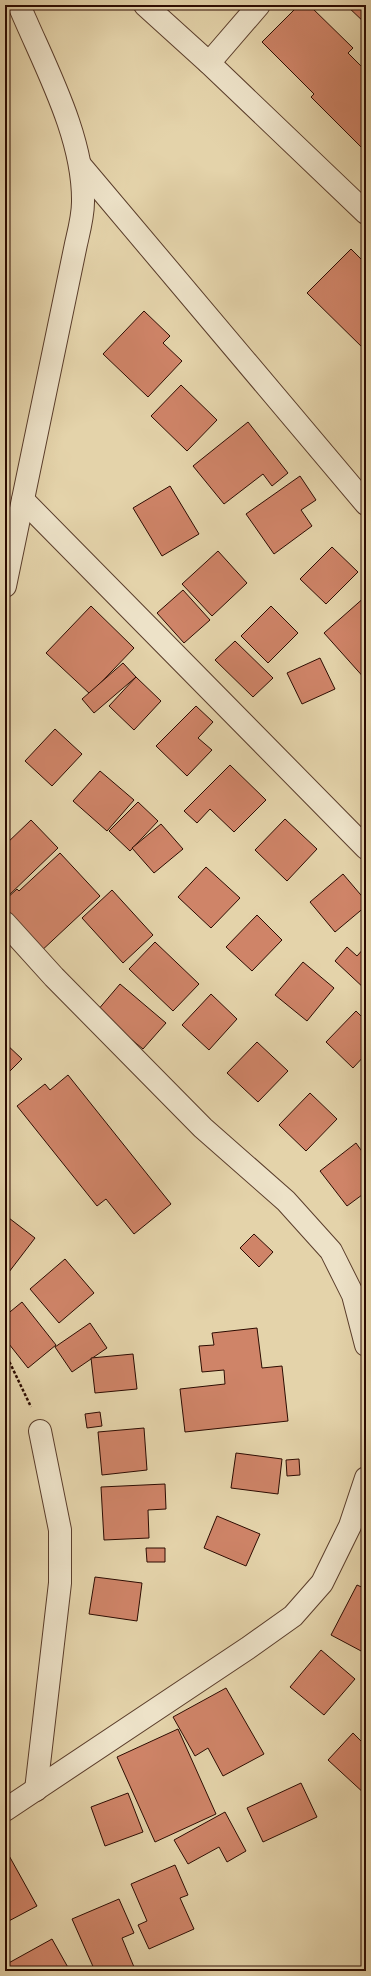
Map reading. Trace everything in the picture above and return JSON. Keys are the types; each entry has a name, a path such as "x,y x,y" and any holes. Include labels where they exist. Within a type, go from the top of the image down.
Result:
{"street":[{"path":"5,586 76,244 83,203 80,166 69,123 19,5"},
{"path":"145,5 209,63 366,213"},
{"path":"209,63 259,5"},
{"path":"80,166 366,504"},
{"path":"23,500 366,848"},
{"path":"5,924 54,977 203,1128 286,1201 331,1250 353,1294 366,1345"},
{"path":"36,1790 60,1583 60,1530 40,1431"},
{"path":"5,1810 248,1648 293,1616 322,1583 350,1526 366,1478"}],"path":[{"path":"5,1359 10,1363 26,1392 40,1431"}],"building":[{"path":"299,5 309,5 353,48 348,53 366,71 366,152 311,97 314,94 262,42"},
{"path":"346,5 366,5 366,24"},
{"path":"351,249 366,264 366,351 307,293"},
{"path":"144,311 170,336 163,343 182,361 148,397 103,354"},
{"path":"181,385 217,420 187,451 151,416"},
{"path":"248,422 288,473 272,486 263,474 224,504 193,466"},
{"path":"300,476 316,500 301,510 312,526 274,554 246,514"},
{"path":"170,486 199,534 162,556 133,508"},
{"path":"332,547 358,572 326,604 300,579"},
{"path":"218,551 247,583 212,616 182,584"},
{"path":"183,590 210,620 184,643 157,613"},
{"path":"366,596 366,680 324,633"},
{"path":"91,606 134,648 90,694 46,653"},
{"path":"271,606 298,633 268,663 241,636"},
{"path":"235,641 273,678 253,697 215,660"},
{"path":"320,658 335,689 302,704 287,673"},
{"path":"123,663 136,677 94,713 82,699"},
{"path":"136,677 161,701 134,730 109,706"},
{"path":"196,706 213,722 198,738 212,750 187,776 156,746"},
{"path":"55,729 82,754 52,786 25,761"},
{"path":"230,765 266,800 234,832 210,809 197,823 184,811"},
{"path":"100,771 134,800 107,831 73,801"},
{"path":"138,802 158,821 130,851 109,831"},
{"path":"285,819 317,849 287,881 255,850"},
{"path":"31,820 58,848 7,897 5,895 5,845"},
{"path":"161,824 183,849 154,873 132,848"},
{"path":"60,853 100,896 38,954 5,919 5,900 17,889 19,891"},
{"path":"206,867 240,898 211,928 178,897"},
{"path":"343,874 366,901 366,906 335,932 310,902"},
{"path":"112,890 153,935 123,963 82,918"},
{"path":"257,915 282,940 252,971 226,947"},
{"path":"155,942 199,984 173,1011 129,969"},
{"path":"366,946 366,990 335,961 347,947 357,956"},
{"path":"303,962 334,988 307,1021 275,995"},
{"path":"120,984 166,1023 143,1049 97,1011"},
{"path":"211,994 237,1019 209,1050 182,1025"},
{"path":"356,1011 366,1021 366,1054 353,1068 326,1042"},
{"path":"257,1042 288,1071 258,1102 227,1073"},
{"path":"5,1043 22,1059 5,1076"},
{"path":"68,1075 171,1204 134,1234 106,1199 97,1206 17,1106 45,1084 50,1090"},
{"path":"310,1093 337,1119 306,1151 279,1125"},
{"path":"356,1143 366,1157 366,1192 347,1206 320,1171"},
{"path":"5,1215 35,1238 9,1272 5,1269"},
{"path":"254,1234 273,1252 259,1267 240,1248"},
{"path":"65,1259 94,1293 59,1323 30,1289"},
{"path":"22,1302 56,1345 28,1368 5,1339 5,1316"},
{"path":"90,1323 107,1348 72,1372 55,1347"},
{"path":"257,1328 262,1368 282,1366 288,1421 185,1432 180,1389 225,1384 224,1370 202,1372 199,1346 214,1345 212,1333"},
{"path":"133,1354 137,1389 95,1393 91,1358"},
{"path":"100,1412 102,1426 87,1428 85,1414"},
{"path":"144,1428 147,1470 102,1475 98,1432"},
{"path":"236,1453 282,1459 278,1494 231,1488"},
{"path":"299,1459 300,1475 287,1476 286,1460"},
{"path":"165,1484 166,1509 148,1510 149,1538 104,1540 101,1487"},
{"path":"217,1516 260,1534 246,1566 204,1548"},
{"path":"146,1548 165,1548 165,1562 147,1562"},
{"path":"95,1577 142,1583 137,1621 89,1614"},
{"path":"357,1585 366,1589 366,1647 363,1652 331,1635"},
{"path":"321,1650 355,1679 324,1715 290,1687"},
{"path":"226,1688 264,1754 223,1776 208,1748 195,1756 173,1717"},
{"path":"178,1729 216,1814 155,1842 117,1757"},
{"path":"353,1733 366,1746 366,1795 328,1760"},
{"path":"301,1783 317,1817 263,1842 247,1808"},
{"path":"128,1793 143,1832 105,1846 91,1807"},
{"path":"225,1812 246,1851 227,1862 219,1847 188,1864 174,1840"},
{"path":"7,1852 37,1906 5,1923 5,1853"},
{"path":"175,1865 188,1895 180,1898 194,1929 149,1949 138,1925 147,1921 131,1884"},
{"path":"119,1899 134,1933 122,1938 134,1967 124,1971 95,1971 72,1919"},
{"path":"52,1939 70,1971 5,1971 5,1965"}]}
